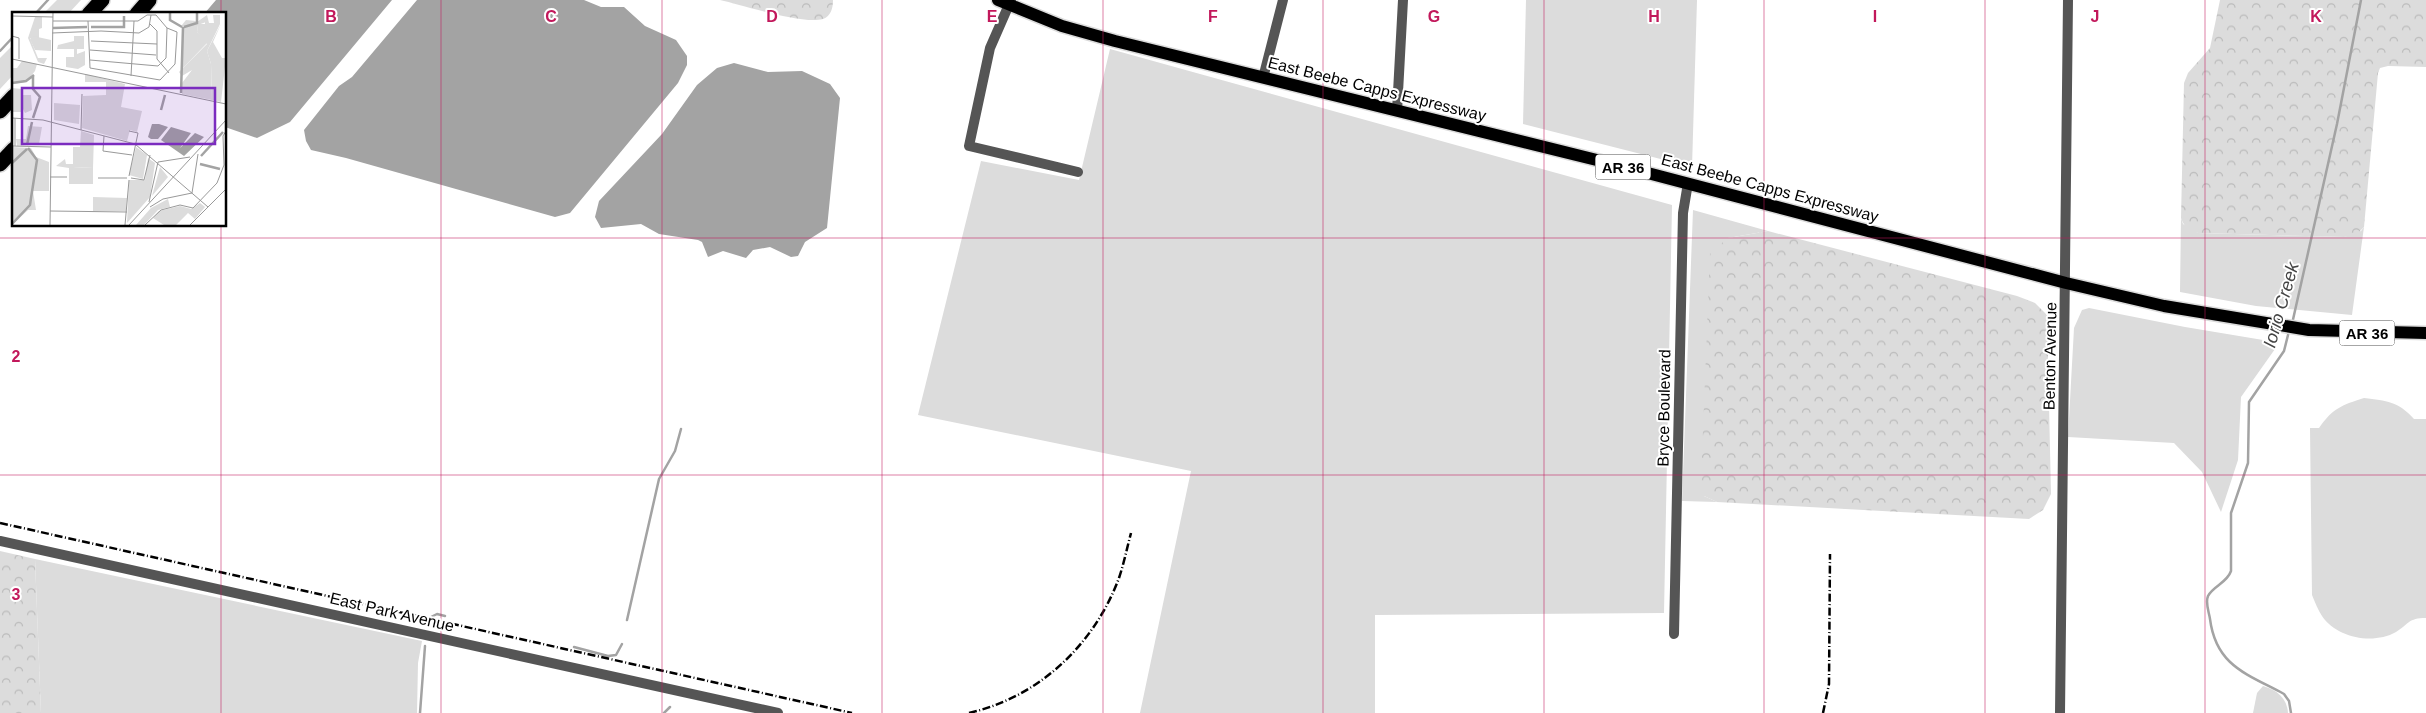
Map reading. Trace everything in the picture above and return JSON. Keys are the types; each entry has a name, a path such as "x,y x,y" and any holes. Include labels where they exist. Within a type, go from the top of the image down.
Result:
{"highway":[{"path":"91,12 102,0"},
{"path":"139,12 150,0"},
{"path":"0,111 12,98"},
{"path":"0,164 12,150"}],"main road":[{"name":"East Beebe Capps Expressway","path":"1006,2 1062,26 1114,41 1688,183 2066,283 2164,306 2309,330 2426,333"}],"street":[{"path":"1263,78 1283,0"},
{"path":"1397,111 1403,0"},
{"name":"Benton Avenue","path":"2060,713 2068,0"},
{"path":"1006,2 990,48 969,146 1078,172"},
{"name":"Bryce Boulevard","path":"1674,634 1683,213 1688,183"},
{"name":"East Park Avenue","path":"0,540 778,713"}],"green space":[{"path":"57,0 81,0 70,12 45,12"},
{"path":"720,0 833,0 830,14 823,19 814,20 773,14"},
{"path":"1526,0 1697,0 1692,167 1523,124"},
{"path":"2220,0 2426,0 2426,67 2388,66 2380,68 2378,73 2364,227 2356,235 2344,237 2198,233 2189,230 2185,226 2181,218 2184,83 2188,73 2210,48"},
{"path":"12,46 12,76 0,89 0,58"},
{"path":"1110,49 1672,205 1664,613 1375,615 1375,713 1140,713 1191,471 918,415 981,161 1079,180"},
{"path":"1693,210 1768,231 1728,238 1704,496 1717,502 1682,501"},
{"path":"2181,218 2183,224 2198,233 2344,237 2361,231 2364,227 2352,315 2256,306 2180,292"},
{"path":"1768,231 2017,296 2035,303 2047,315 2051,494 2043,510 2029,519 1717,502 1704,496 1701,481 1710,253 1728,238"},
{"path":"2089,308 2275,342 2275,349 2241,397 2238,460 2221,512 2202,472 2174,443 2068,437 2074,328 2082,310"},
{"path":"2364,398 2392,403 2403,409 2414,419 2426,419 2426,618 2412,620 2396,632 2377,638 2356,637 2337,630 2321,614 2312,595 2310,428 2319,428 2338,408"},
{"path":"0,551 35,559 41,713 0,713"},
{"path":"35,559 422,641 418,663 417,713 41,713"},
{"path":"2263,686 2280,695 2286,703 2288,713 2253,713 2257,693"}],"shaded area":[{"path":"216,0 392,0 290,122 257,138 226,127 226,12 206,12"},
{"path":"417,0 584,0 601,7 624,7 645,26 676,40 687,56 687,65 678,83 570,213 555,217 346,158 311,150 306,141 304,130 339,86 352,77"},
{"path":"734,63 768,72 802,71 830,84 840,98 827,228 805,242 798,256 791,257 770,247 753,250 746,258 723,251 708,257 702,242 698,240 659,234 641,224 601,228 595,217 599,201 662,134 697,85 717,68"}],"waterway":[{"path":"37,12 48,0"},
{"name":"Iorio Creek","path":"2292,324 2337,124 2361,0"},
{"path":"0,51 12,38"},
{"name":"Iorio Creek","path":"2289,331 2284,351 2249,402 2248,463 2231,513 2231,571 2226,579 2210,593 2207,602 2213,635 2226,658 2246,674 2284,694 2289,701 2291,713"},
{"path":"627,620 659,479 675,451 681,429"},
{"path":"431,617 437,614 445,616"},
{"path":"574,647 608,656 616,655 622,644"},
{"path":"420,713 425,646"},
{"path":"664,713 670,707"}],"railway":[{"path":"0,523 852,713"},
{"path":"969,713 1018,695 1041,681 1061,665 1079,646 1095,625 1108,602 1119,578 1131,533"},
{"path":"1823,713 1829,684 1830,554"}]}
